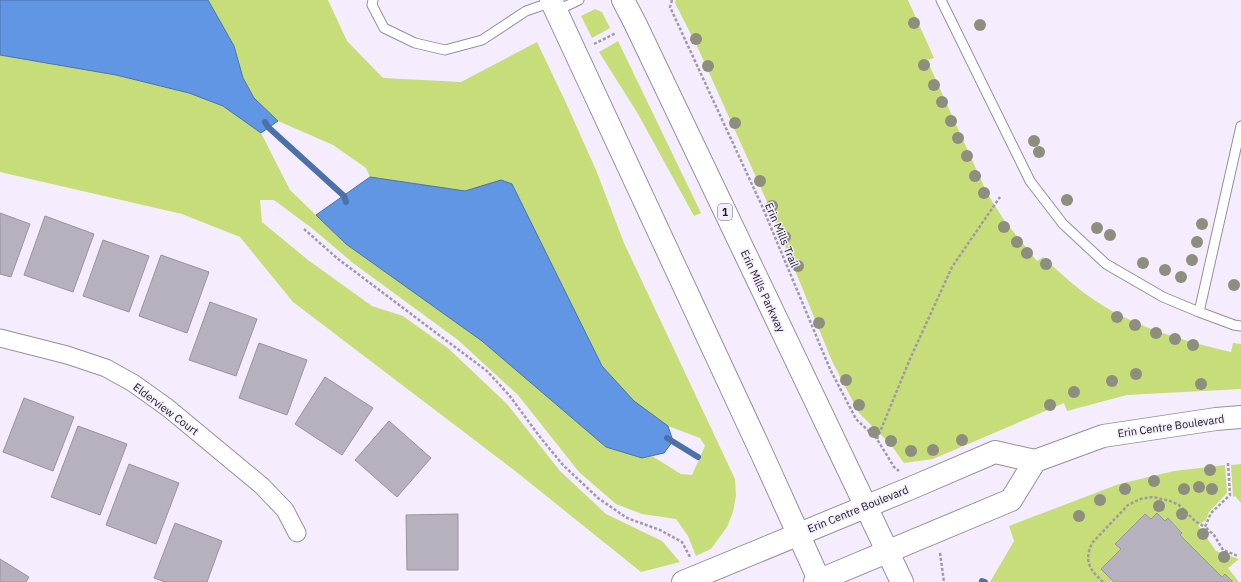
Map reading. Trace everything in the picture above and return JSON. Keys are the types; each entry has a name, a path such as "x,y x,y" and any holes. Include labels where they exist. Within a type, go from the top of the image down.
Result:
{"main road":[{"name":"Erin Mills Parkway","path":"623,0 902,582"},
{"path":"553,4 798,534 818,581 1011,500 1034,461"},
{"name":"Erin Centre Boulevard","path":"691,579 995,452 1034,461 1103,436 1216,419 1241,417"}],"street":[{"name":"Elderview Court","path":"0,338 67,355 106,368 133,383 168,408 262,486 285,510 297,533"}],"lane":[{"path":"373,0 372,6 384,28 415,43 445,50 482,40 526,12 553,4 579,0"},
{"path":"942,0 1030,181 1063,224 1106,264 1163,297 1199,312 1234,325 1241,326"},
{"path":"1199,312 1241,126"}],"path":[{"name":"Erin Mills Trail","path":"672,0 670,6 762,206 830,369 856,419 877,439 894,467"},
{"path":"594,44 617,33"},
{"path":"877,439 910,360 952,267 1000,197"},
{"path":"304,229 338,259 487,371 509,395 540,437 564,465 598,498 627,518 660,530 682,542 691,579"},
{"path":"1205,527 1212,513 1230,495 1228,463"},
{"path":"1103,582 1090,567 1088,558 1092,543 1128,505 1153,497 1170,500 1179,505 1195,521 1214,535 1223,550 1238,556"},
{"path":"941,566 944,582"}],"green space":[{"path":"208,0 328,0 347,41 383,78 461,82 537,42 596,170 624,243 735,479 736,496 733,512 727,527 711,549 696,556 688,536 676,519 642,514 616,504 579,472 518,395 458,340 353,263 313,229 274,200 260,200 262,222 308,260 372,306 403,316 449,349 507,404 560,471 606,514 662,541 680,562 641,572 514,470 293,302 240,237 182,214 0,172 0,55 116,75 189,93 223,106 261,133 290,190 346,244 482,341 606,447 642,458 652,456 681,474 692,475 705,446 700,438 668,426 634,401 602,366 512,184 501,180 465,191 370,177 366,168 333,145 278,121 254,98 243,78 234,46"},
{"path":"676,0 908,0 934,58 927,60 987,193 1004,220 1037,261 1043,257 1070,282 1103,306 1156,331 1231,352 1233,343 1241,344 1241,389 1127,395 1067,411 1064,403 933,459 904,463 891,445 859,413 832,361 768,204 697,46 675,3"},
{"path":"595,9 602,12 610,28 592,38 581,16"},
{"path":"618,41 701,213 694,216 638,114 599,52"},
{"path":"1241,464 1241,503 1235,496 1233,497 1231,465"},
{"path":"1225,465 1227,493 1209,512 1206,520 1198,525 1216,551 1239,559 1228,568 1239,582 1233,582 1225,574 1222,577 1180,535 1182,532 1168,518 1165,521 1157,513 1151,519 1145,514 1116,544 1121,549 1101,569 1114,582 990,582 1014,541 1009,526 1119,484 1174,471"}],"water":[{"path":"0,0 208,0 234,46 243,78 254,98 278,121 261,133 223,106 189,93 116,75 0,55"},
{"path":"370,177 465,191 501,180 512,184 602,366 634,401 668,426 673,441 664,453 642,458 606,447 482,341 346,244 316,215"}],"building":[{"path":"0,213 30,224 11,277 0,274"},
{"path":"45,216 94,234 73,292 24,275"},
{"path":"103,240 149,256 129,312 83,296"},
{"path":"161,255 209,272 187,333 139,316"},
{"path":"210,302 257,319 236,376 189,360"},
{"path":"259,343 307,360 287,415 239,398"},
{"path":"325,377 373,408 342,455 295,424"},
{"path":"24,398 74,417 53,471 3,452"},
{"path":"389,421 431,458 397,497 355,460"},
{"path":"78,426 127,444 100,515 51,497"},
{"path":"129,464 179,483 156,544 106,525"},
{"path":"1157,513 1165,521 1168,518 1182,533 1180,535 1222,577 1225,574 1233,582 1114,582 1101,569 1121,549 1115,544 1145,514 1151,519"},
{"path":"458,514 458,570 407,570 406,515"},
{"path":"175,523 222,541 207,582 165,582 154,578"},
{"path":"0,559 29,577 26,582 0,582"}],"waterway":[{"path":"265,122 268,127 344,196 346,202"},
{"path":"667,438 698,457"}]}
